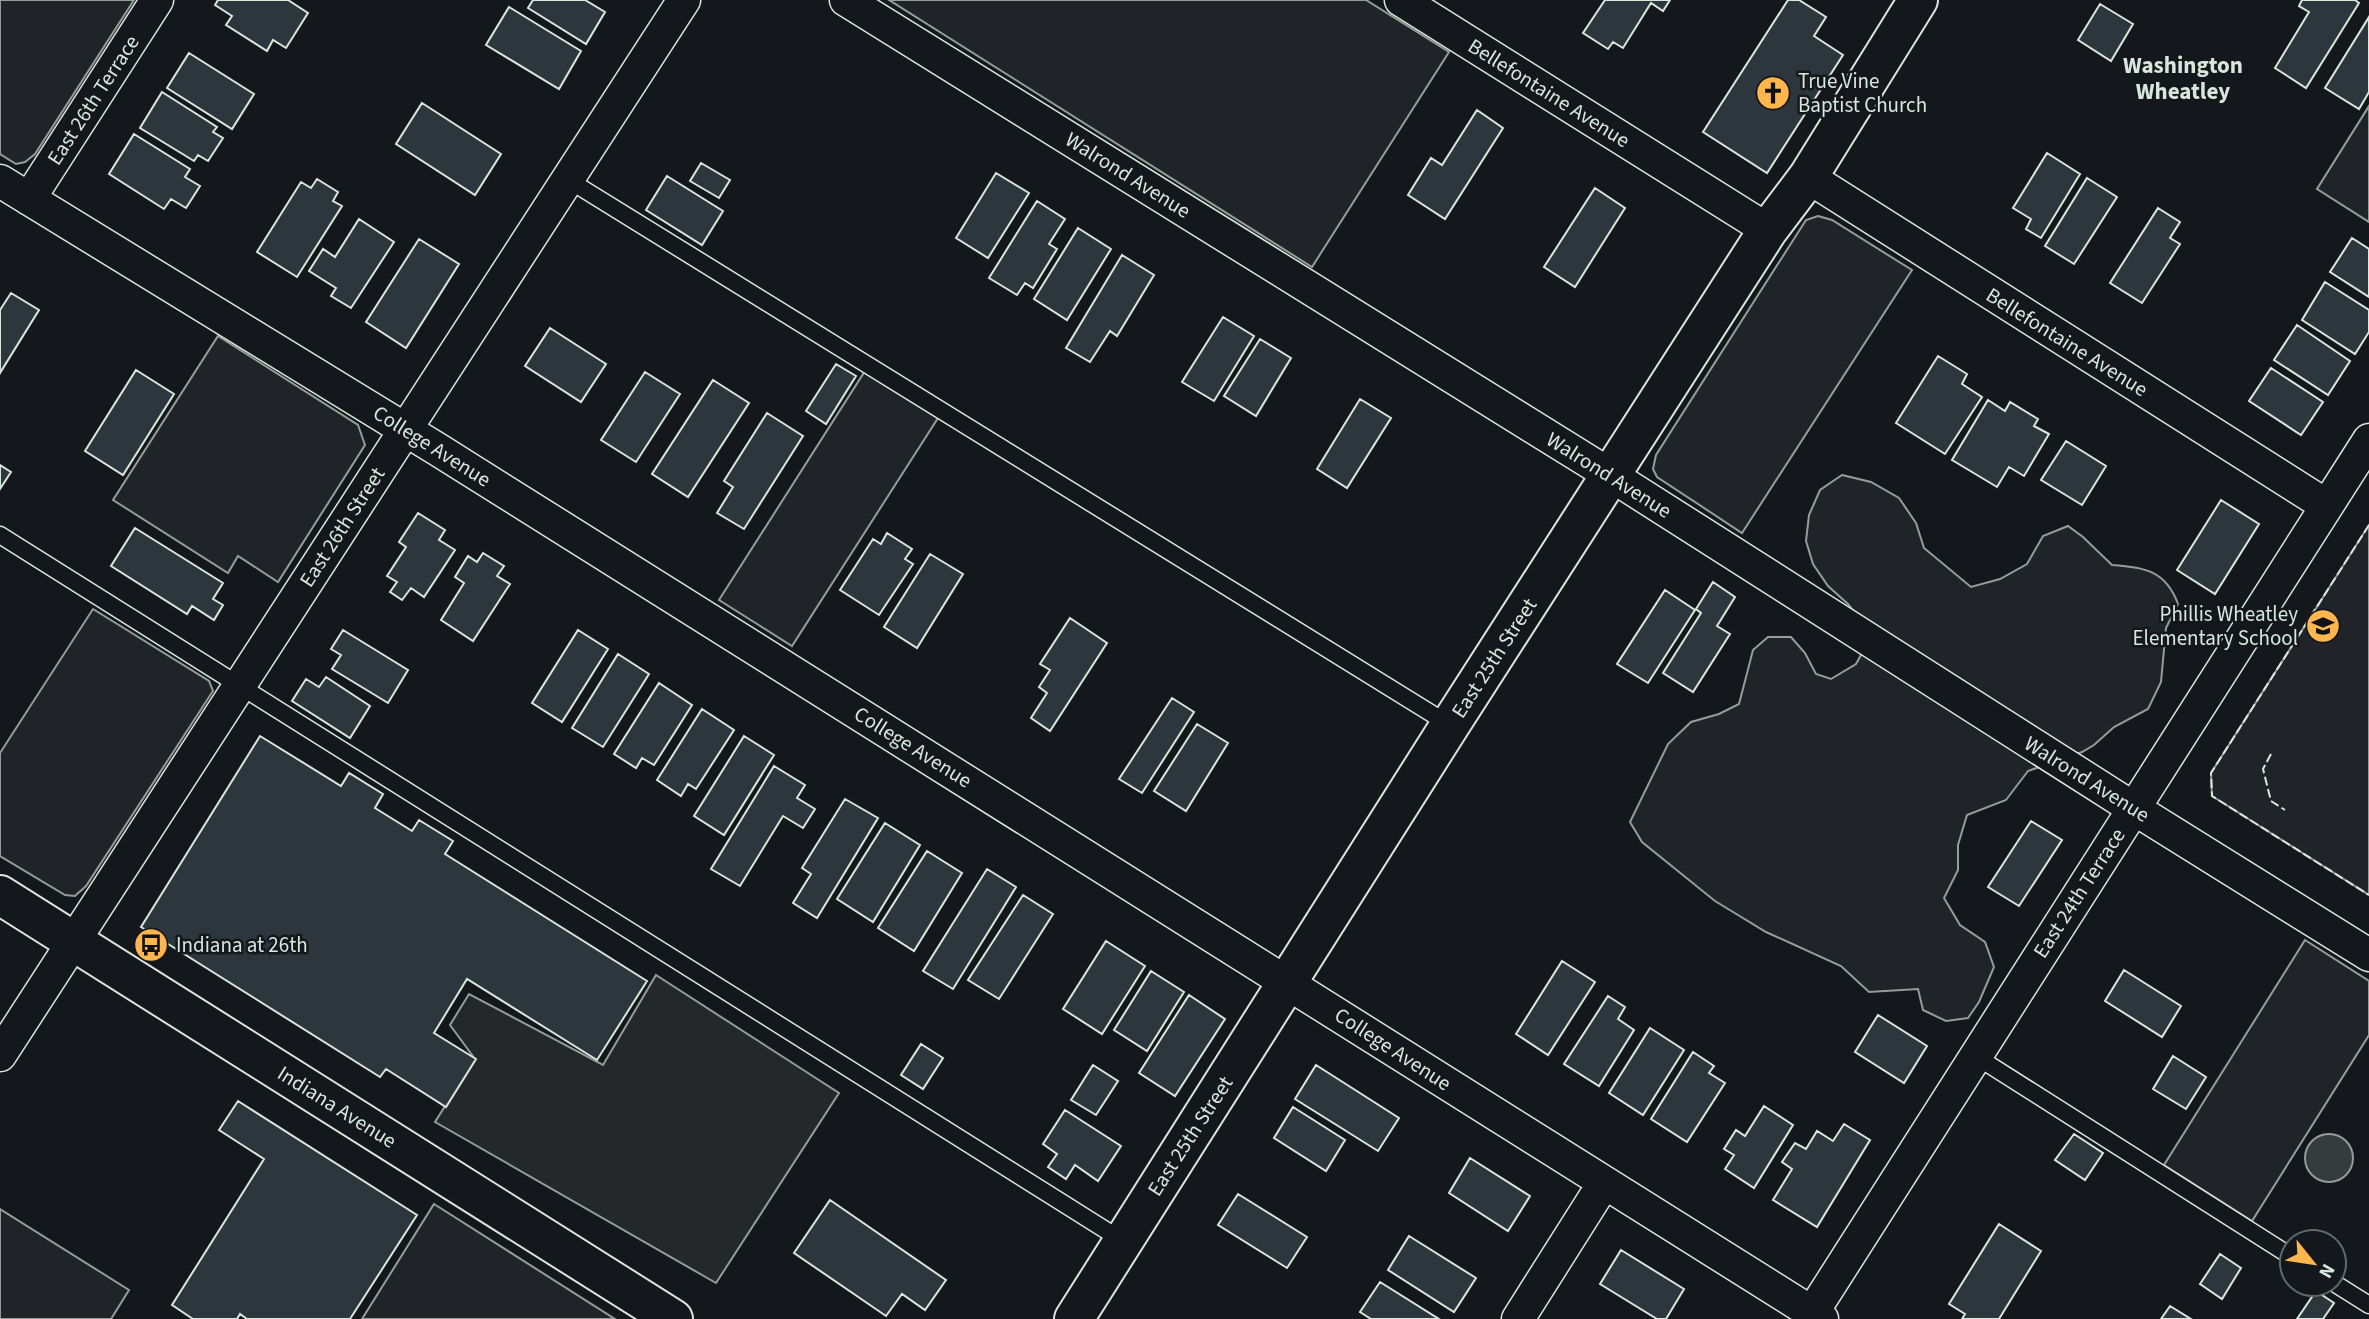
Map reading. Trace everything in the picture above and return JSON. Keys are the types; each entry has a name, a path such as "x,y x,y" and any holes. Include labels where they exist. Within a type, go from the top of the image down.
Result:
{"street":[{"name":"East 26th Terrace","path":"29,200 158,0"},
{"name":"East 26th Street","path":"0,1055 684,0"},
{"name":"Walrond Avenue","path":"846,0 1612,476 2369,955"},
{"name":"Bellefontaine Avenue","path":"1401,0 1768,230"},
{"name":"East 25th Street","path":"1074,1319 1450,725 1768,230 1808,177 1911,2"},
{"name":"Bellefontaine Avenue","path":"1808,177 2327,506"},
{"name":"College Avenue","path":"0,181 406,430 1817,1316"},
{"name":"East 24th Terrace","path":"1817,1316 1974,1055 2369,440"},
{"name":"Indiana Avenue","path":"0,895 673,1319"},
{"path":"1518,1319 1604,1183"}],"lane":[{"path":"567,179 1450,725"},
{"path":"0,535 1123,1241"},
{"path":"1974,1055 2278,1248"},
{"path":"2348,1292 2369,1306"}],"shaded area":[{"path":"0,0 134,0 35,154 25,162 16,164 0,154"},
{"path":"889,0 1366,0 1449,52 1312,267"},
{"path":"2369,106 2369,222 2317,189"},
{"path":"1818,216 1832,220 1912,270 1742,533 1657,477 1653,469 1656,455 1806,220"},
{"path":"218,336 358,425 365,445 278,582 238,556 228,573 113,500"},
{"path":"865,371 938,418 792,646 719,600"},
{"path":"1842,475 1871,482 1899,498 1916,523 1924,548 1971,587 2000,579 2027,564 2043,536 2068,526 2112,565 2135,567 2161,578 2178,604 2166,628 2161,682 2148,709 2114,727 2082,752 2028,771 2006,800 1967,815 1958,845 1958,870 1944,898 1960,925 1985,942 1994,967 1979,1002 1968,1018 1946,1021 1923,1010 1918,989 1869,992 1841,966 1766,932 1715,901 1642,842 1630,822 1668,744 1691,722 1719,714 1739,704 1753,650 1768,637 1791,637 1805,653 1816,674 1831,679 1856,664 1872,635 1848,604 1828,586 1813,564 1806,541 1809,515 1820,490"},
{"name":"Phillis Wheatley Elementary School","path":"2369,525 2369,895 2212,796 2211,773"},
{"path":"93,609 209,681 213,691 86,886 75,896 65,895 0,856 0,753"},
{"path":"2305,940 2369,981 2369,1035 2252,1221 2164,1165"},
{"path":"656,975 839,1093 716,1283 435,1122 475,1059 450,1025 469,994 603,1065"},
{"path":"2329,1134 2346,1141 2353,1158 2346,1175 2329,1182 2312,1175 2305,1158 2312,1141"},
{"path":"434,1204 615,1319 362,1319"},
{"path":"0,1209 129,1290 111,1319 0,1319"}],"building":[{"path":"218,0 288,0 308,13 286,48 273,40 267,51 226,25 232,16 215,5"},
{"path":"533,0 585,0 605,12 586,44 528,8"},
{"path":"1605,0 1670,0 1663,11 1651,3 1623,48 1613,42 1608,49 1583,33"},
{"name":"True Vine Baptist Church","path":"1788,0 1799,0 1826,17 1814,36 1843,55 1767,173 1703,132"},
{"path":"2302,0 2355,0 2359,3 2306,88 2275,68 2309,12 2299,6"},
{"path":"2100,4 2133,24 2111,61 2078,40"},
{"path":"509,7 581,51 559,89 486,45"},
{"path":"2369,17 2369,92 2359,109 2325,88"},
{"path":"189,53 254,94 232,129 167,88"},
{"path":"162,92 217,127 213,132 223,138 208,161 198,155 194,161 140,128"},
{"path":"422,103 501,154 475,195 396,144"},
{"path":"1477,110 1503,128 1445,219 1408,195 1431,158 1442,165"},
{"path":"134,134 190,169 185,177 200,186 186,208 171,199 164,209 109,174"},
{"path":"2047,153 2080,174 2041,238 2026,229 2031,219 2013,208"},
{"path":"701,163 730,180 719,198 690,181"},
{"path":"996,173 1029,193 988,258 956,238"},
{"path":"667,176 723,211 702,245 646,210"},
{"path":"2087,178 2117,197 2074,264 2045,246"},
{"path":"317,179 338,192 333,201 342,206 297,277 257,252 301,182 311,188"},
{"path":"1595,188 1625,208 1575,287 1544,267"},
{"path":"1037,201 1065,219 1049,244 1057,249 1033,288 1025,283 1017,295 989,278"},
{"path":"2158,208 2180,222 2170,238 2180,244 2142,303 2110,283"},
{"path":"359,219 394,242 351,308 331,296 336,288 309,271 323,249 335,257"},
{"path":"1078,228 1111,249 1067,320 1034,299"},
{"path":"2352,238 2369,249 2369,297 2330,272"},
{"path":"419,239 459,264 406,348 366,322"},
{"path":"1122,255 1154,275 1117,336 1110,331 1090,362 1066,348"},
{"path":"2325,282 2369,310 2369,332 2355,354 2302,320"},
{"path":"11,293 39,310 0,373 0,310"},
{"path":"1223,317 1254,336 1214,401 1182,382"},
{"path":"2297,325 2350,361 2328,395 2274,360"},
{"path":"550,328 606,364 581,402 525,366"},
{"path":"1260,339 1291,358 1256,416 1224,396"},
{"path":"1938,356 1967,374 1962,384 1982,397 1945,454 1896,423"},
{"path":"836,364 856,376 826,424 806,411"},
{"path":"2271,368 2323,402 2301,435 2249,401"},
{"path":"136,370 174,394 123,475 85,451"},
{"path":"645,372 680,394 636,462 601,440"},
{"path":"713,380 749,403 688,497 652,474"},
{"path":"1360,399 1391,418 1347,488 1317,469"},
{"path":"1988,400 2005,411 2010,402 2038,419 2034,426 2049,434 2024,476 2009,467 1997,487 1952,460"},
{"path":"767,413 803,436 744,529 717,513 733,487 724,481"},
{"path":"2066,441 2106,466 2082,505 2041,480"},
{"path":"0,465 11,472 0,489"},
{"path":"2221,500 2259,524 2215,594 2177,570"},
{"path":"418,513 445,530 439,540 455,550 424,597 411,588 402,600 390,592 397,582 387,576 406,547 399,542"},
{"path":"135,528 223,583 213,599 223,605 214,620 192,606 187,614 111,566"},
{"path":"887,533 912,549 905,559 913,564 879,615 840,590 873,539 881,544"},
{"path":"483,553 504,566 497,576 510,584 473,641 441,620 464,583 455,577 468,556 477,562"},
{"path":"930,554 963,574 917,648 884,627"},
{"path":"1713,582 1735,597 1717,626 1730,634 1693,692 1663,673 1701,613 1696,609"},
{"path":"1665,590 1695,610 1648,683 1617,664"},
{"path":"1070,618 1107,643 1050,731 1031,718 1047,693 1039,687 1050,670 1040,664"},
{"path":"343,630 408,670 388,703 332,669 341,655 331,649"},
{"path":"578,630 608,649 562,722 532,703"},
{"path":"618,654 649,674 603,747 572,728"},
{"path":"326,677 370,706 350,738 292,701 306,679 319,687"},
{"path":"659,683 692,705 654,765 642,758 636,768 614,754"},
{"path":"1172,698 1194,712 1142,793 1119,779"},
{"path":"702,709 734,730 696,789 688,784 681,796 657,780"},
{"path":"1197,724 1228,743 1186,811 1154,791"},
{"path":"260,736 341,786 349,773 383,794 375,808 412,831 419,820 453,841 445,854 647,981 597,1060 467,979 434,1033 476,1059 446,1107 386,1069 380,1077 141,927"},
{"path":"744,736 774,755 724,835 694,816"},
{"path":"774,766 805,785 797,798 815,809 803,828 783,816 740,886 711,869"},
{"path":"845,799 878,818 817,918 793,903 811,874 802,868"},
{"path":"2031,821 2062,840 2019,906 1988,887"},
{"path":"885,823 920,845 873,922 837,899"},
{"path":"927,851 962,873 914,951 878,928"},
{"path":"987,869 1016,887 953,989 923,971"},
{"path":"1023,895 1053,914 999,999 968,980"},
{"path":"1106,941 1145,966 1102,1034 1063,1009"},
{"path":"1562,961 1595,982 1548,1055 1516,1034"},
{"path":"2124,970 2181,1006 2162,1037 2105,1001"},
{"path":"1151,971 1184,992 1147,1051 1114,1030"},
{"path":"1189,995 1225,1019 1175,1096 1139,1073"},
{"path":"1608,996 1625,1007 1618,1019 1634,1030 1599,1086 1564,1064"},
{"path":"1878,1015 1927,1046 1904,1083 1855,1052"},
{"path":"1650,1028 1684,1050 1643,1115 1609,1093"},
{"path":"921,1044 943,1058 923,1089 901,1075"},
{"path":"1693,1052 1714,1066 1709,1073 1725,1083 1687,1142 1651,1119"},
{"path":"2173,1056 2206,1077 2186,1109 2153,1089"},
{"path":"1093,1065 1118,1081 1096,1115 1071,1100"},
{"path":"1316,1065 1399,1118 1378,1151 1295,1099"},
{"path":"238,1101 417,1215 350,1319 247,1319 240,1314 237,1319 193,1319 172,1305 264,1159 219,1130"},
{"path":"1764,1106 1793,1125 1754,1188 1725,1169 1734,1155 1724,1149 1736,1130 1745,1136"},
{"path":"1293,1107 1345,1140 1326,1171 1274,1138"},
{"path":"1065,1110 1121,1146 1098,1181 1075,1165 1066,1179 1048,1167 1057,1154 1043,1144"},
{"path":"1844,1124 1870,1140 1817,1227 1773,1200 1792,1169 1782,1162 1795,1143 1806,1149 1817,1131 1833,1141"},
{"path":"2074,1134 2103,1153 2085,1180 2055,1160"},
{"path":"1470,1158 1530,1196 1508,1231 1449,1193"},
{"path":"1238,1194 1307,1237 1287,1268 1218,1225"},
{"path":"830,1200 946,1280 925,1310 902,1294 886,1316 794,1253"},
{"path":"1999,1224 2041,1251 1999,1319 1962,1319 1965,1314 1949,1304"},
{"path":"1409,1236 1476,1278 1454,1312 1388,1270"},
{"path":"1621,1250 1684,1289 1666,1319 1657,1319 1600,1284"},
{"path":"2220,1254 2241,1268 2222,1299 2200,1284"},
{"path":"1380,1282 1439,1319 1371,1319 1360,1312"},
{"path":"2311,1298 2326,1298 2334,1303 2323,1319 2297,1319"},
{"path":"2170,1306 2191,1319 2161,1319"}],"fence":[{"path":"2369,525 2211,773 2212,796 2369,895"},
{"path":"2271,754 2263,769 2271,801 2285,810"}],"place":[{"name":"True Vine Baptist Church","path":"1773,93"},
{"name":"Phillis Wheatley Elementary School","path":"2323,626"},
{"name":"Indiana at 26th","path":"151,945"}],"district":[{"name":"Washington Wheatley","path":"2183,78"}]}
